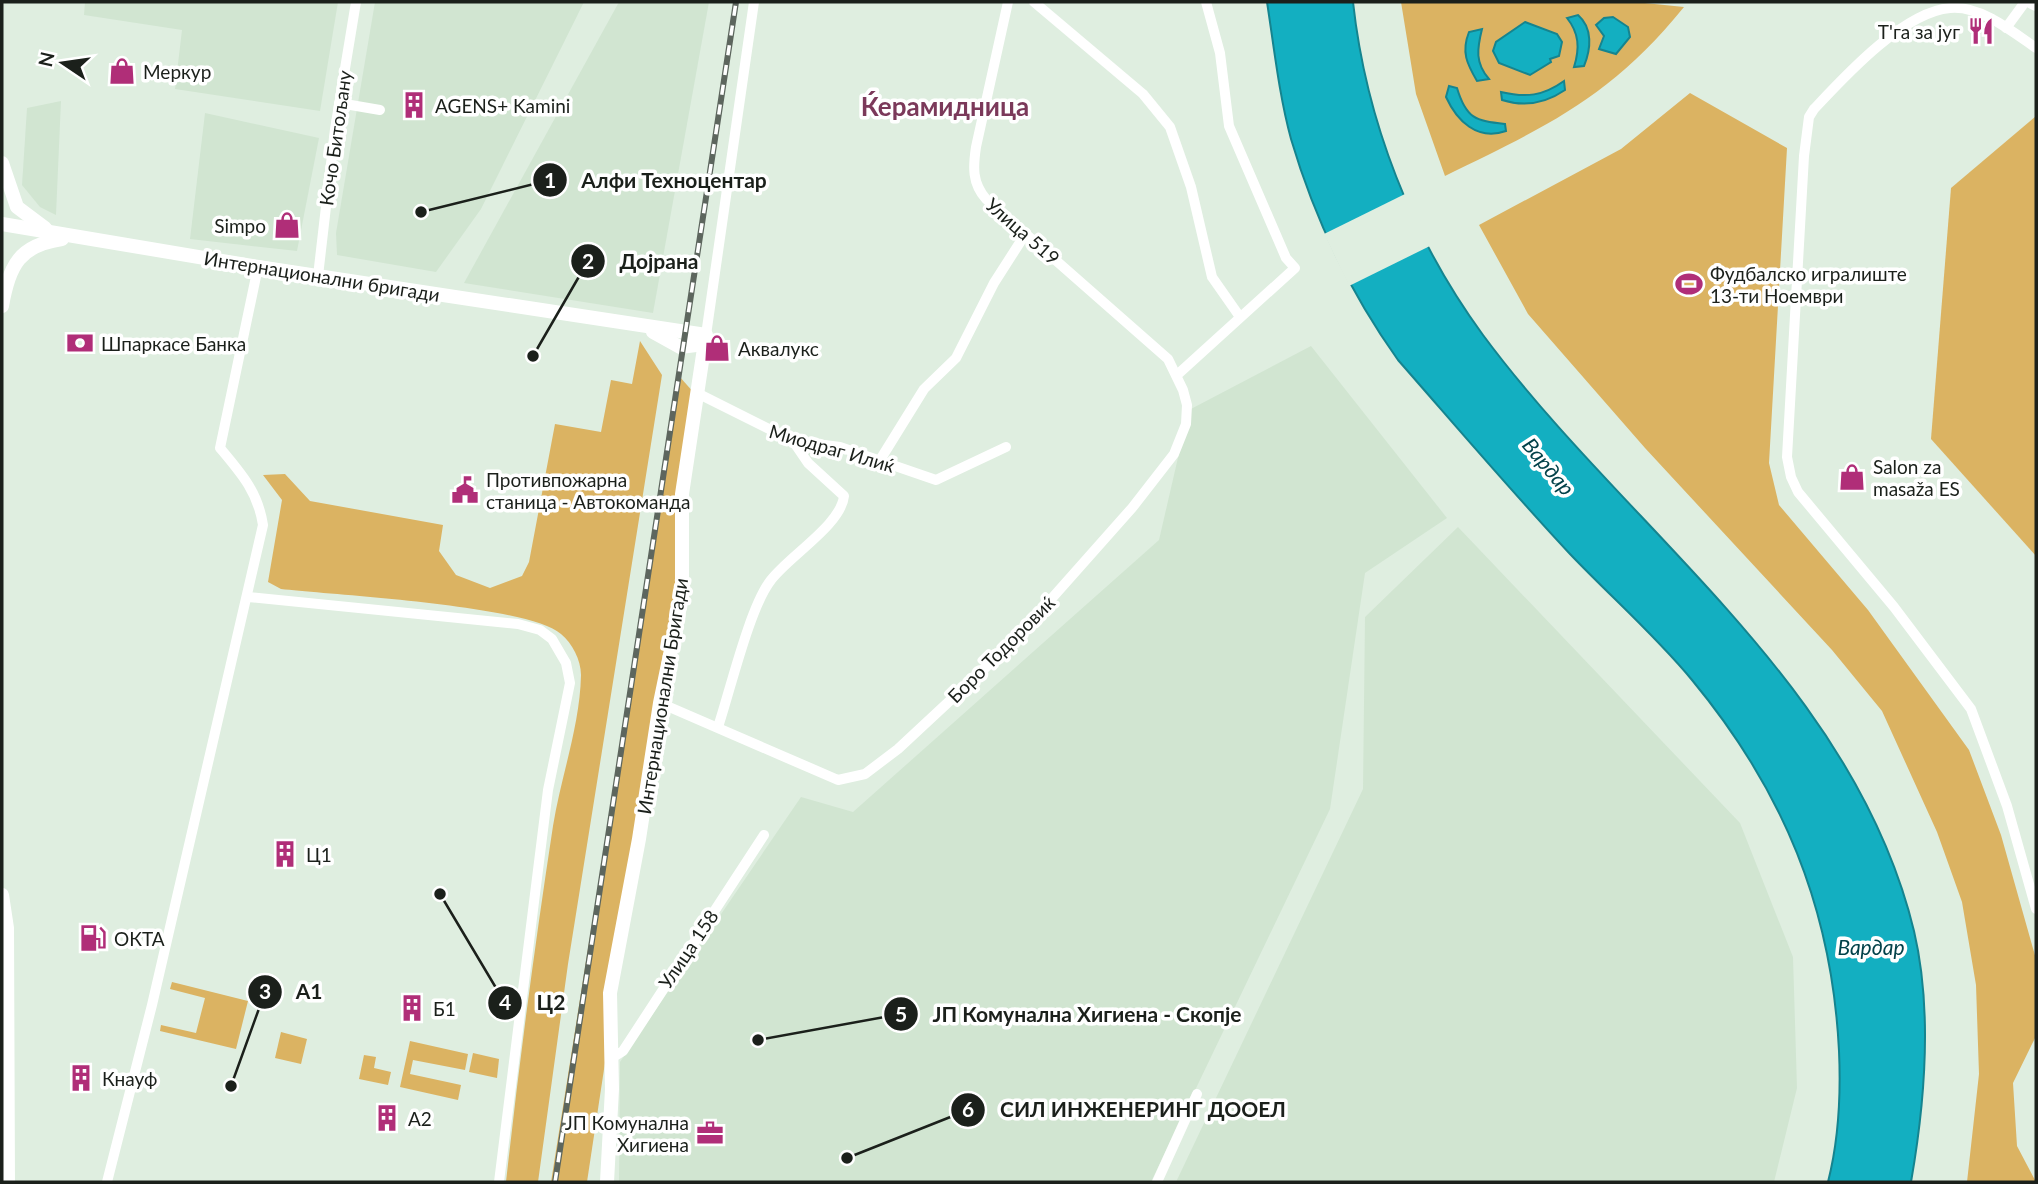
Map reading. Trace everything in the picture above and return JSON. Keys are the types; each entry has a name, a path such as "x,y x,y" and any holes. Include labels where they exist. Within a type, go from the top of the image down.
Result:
{"street":[{"name":"Кочо Битољану","path":"318,276 339,103 356,2"},
{"name":"Интернационални Бригади","path":"607,1182 610,993 639,839 660,703 682,597 682,494 699,394 754,2"},
{"name":"Улица 519","path":"1008,2 973,169 975,182 986,200 1168,359 1177,375"},
{"path":"1034,2 1143,93 1170,127 1191,187 1212,277 1240,317"},
{"path":"1177,375 1296,268 1286,258 1230,126 1220,53 1206,2"},
{"path":"2006,27 2025,2"},
{"path":"2036,48 2006,27 1969,10 1951,8 1929,12 1899,30 1833,88 1809,117 1803,169 1787,457 1791,477 1798,492 1894,607 1971,709 2007,806 2036,909"},
{"path":"339,103 380,110"},
{"path":"2,163 17,207 33,221 58,235"},
{"name":"Интернационални бригади","path":"2,224 705,339"},
{"path":"880,460 925,389 956,358 994,283 1026,233"},
{"path":"2,306 17,259 40,243 75,238"},
{"path":"107,1182 152,1005 248,597 262,525 260,505 248,480 220,448 258,267"},
{"name":"Интернационални бригади","path":"642,327 680,347"},
{"path":"699,394 692,360 680,347 705,339"},
{"name":"Боро Тодоровиќ","path":"660,703 838,780 865,774 898,749 1014,642 1099,548 1174,454 1186,424 1187,405 1177,375"},
{"name":"Миодраг Илиќ","path":"699,394 793,441 839,447 936,480 1006,447"},
{"path":"718,727 761,594 779,570 829,526 843,503 844,496 808,463 793,441"},
{"path":"248,597 518,624 540,630 552,639 566,663 570,684 548,790 499,1182"},
{"name":"Улица 158","path":"610,1059 623,1051 764,835"},
{"path":"2,895 7,928 8,1182"},
{"path":"1157,1182 1197,1094"}],"shaded area":[{"path":"85,2 338,2 320,111 175,89 182,30 84,15"},
{"path":"375,2 584,2 481,209 436,272 337,255 336,233"},
{"path":"619,2 709,2 653,313 464,283"},
{"path":"1401,2 1635,2 1684,7 1630,65 1575,107 1546,125 1445,176 1416,94"},
{"path":"1690,93 1787,148 1769,463 1779,505 1868,610 1969,750 2001,835 2036,959 2036,1036 2013,1083 2017,1146 2036,1182 1967,1182 1979,1074 1976,985 1962,902 1937,832 1882,711 1832,650 1645,448 1528,314 1479,225 1621,149"},
{"path":"61,101 56,215 40,207 22,185 27,108"},
{"path":"205,113 319,138 297,251 190,239"},
{"path":"2036,116 2036,556 1931,439 1951,188"},
{"path":"640,341 662,375 568,964 538,1182 506,1182 553,826 580,694 581,669 578,658 561,634 541,624 510,616 428,603 281,589 268,582 282,500 263,475 285,474 310,501 443,525 439,551 456,575 490,588 522,576 529,562 555,424 601,432 611,380 632,384"},
{"path":"1311,346 1447,518 1365,573 1330,809 1151,1182 619,1182 620,1062 801,797 853,812 1159,540 1189,410"},
{"path":"679,376 695,394 678,579 587,1182 551,1182"},
{"path":"1458,527 1740,823 1793,957 1797,1088 1774,1182 1176,1182 1363,789 1365,617"},
{"path":"172,982 248,1001 236,1049 160,1031 161,1025 196,1033 205,998 170,989"},
{"path":"281,1032 307,1039 301,1064 275,1058"},
{"path":"410,1041 468,1054 465,1070 413,1060 410,1074 461,1085 458,1100 400,1087"},
{"path":"473,1053 499,1059 497,1078 469,1072"},
{"path":"364,1055 376,1057 374,1068 391,1072 388,1085 359,1079"}],"water":[{"name":"Вардар","path":"1267,2 1353,2 1369,91 1396,177 1435,259 1458,298 1483,335 1541,407 1730,613 1789,685 1842,760 1884,842 1914,931 1920,962 1924,993 1925,1057 1911,1182 1828,1182 1835,1150 1839,1101 1839,1051 1834,999 1826,948 1813,900 1797,853 1777,808 1752,764 1692,680 1526,506 1398,360 1381,335 1336,254 1300,168 1283,105"},
{"path":"1578,15 1586,26 1589,46 1584,66 1574,67 1577,41 1567,18"},
{"path":"1613,17 1628,27 1630,37 1616,54 1599,49 1604,36 1596,25 1604,18"},
{"path":"1525,22 1557,34 1562,42 1559,56 1550,59 1551,62 1530,75 1499,63 1493,51 1496,42"},
{"path":"1482,29 1478,55 1481,67 1489,79 1477,81 1468,63 1465,46 1469,32"},
{"path":"1564,81 1565,90 1543,101 1518,103 1502,100 1501,92 1534,94 1549,90"},
{"path":"1449,86 1457,88 1464,106 1473,116 1505,124 1506,131 1486,133 1469,127 1456,114 1446,97"}],"pier":[{"path":"1407,193 1432,245 1349,286 1324,234"}],"railway":[{"path":"555,1182 736,2"}],"place":[{"name":"Т'га за југ","path":"1981,31"},
{"name":"Меркур","path":"122,71"},
{"name":"AGENS+ Kamini","path":"414,105"},
{"name":"Алфи Техноцентар","path":"421,212"},
{"name":"Simpo","path":"287,225"},
{"name":"Фудбалско игралиште 13-ти Ноември","path":"1689,284"},
{"name":"Шпаркасе Банка","path":"80,343"},
{"name":"Аквалукс","path":"717,348"},
{"name":"Дојрана","path":"533,356"},
{"name":"Salon za masaža ES","path":"1852,477"},
{"name":"Противпожарна станица - Автокоманда","path":"465,490"},
{"name":"Ц1","path":"285,854"},
{"name":"Ц2","path":"440,894"},
{"name":"ОКТА","path":"93,938"},
{"name":"Б1","path":"412,1008"},
{"name":"ЈП Комунална Хигиена - Скопје","path":"758,1040"},
{"name":"Кнауф","path":"81,1078"},
{"name":"А1","path":"231,1086"},
{"name":"А2","path":"387,1118"},
{"name":"ЈП Комунална Хигиена","path":"710,1133"},
{"name":"СИЛ ИНЖЕНЕРИНГ ДООЕЛ","path":"847,1158"}],"district":[{"name":"Ќерамидница","path":"945,106"}]}
